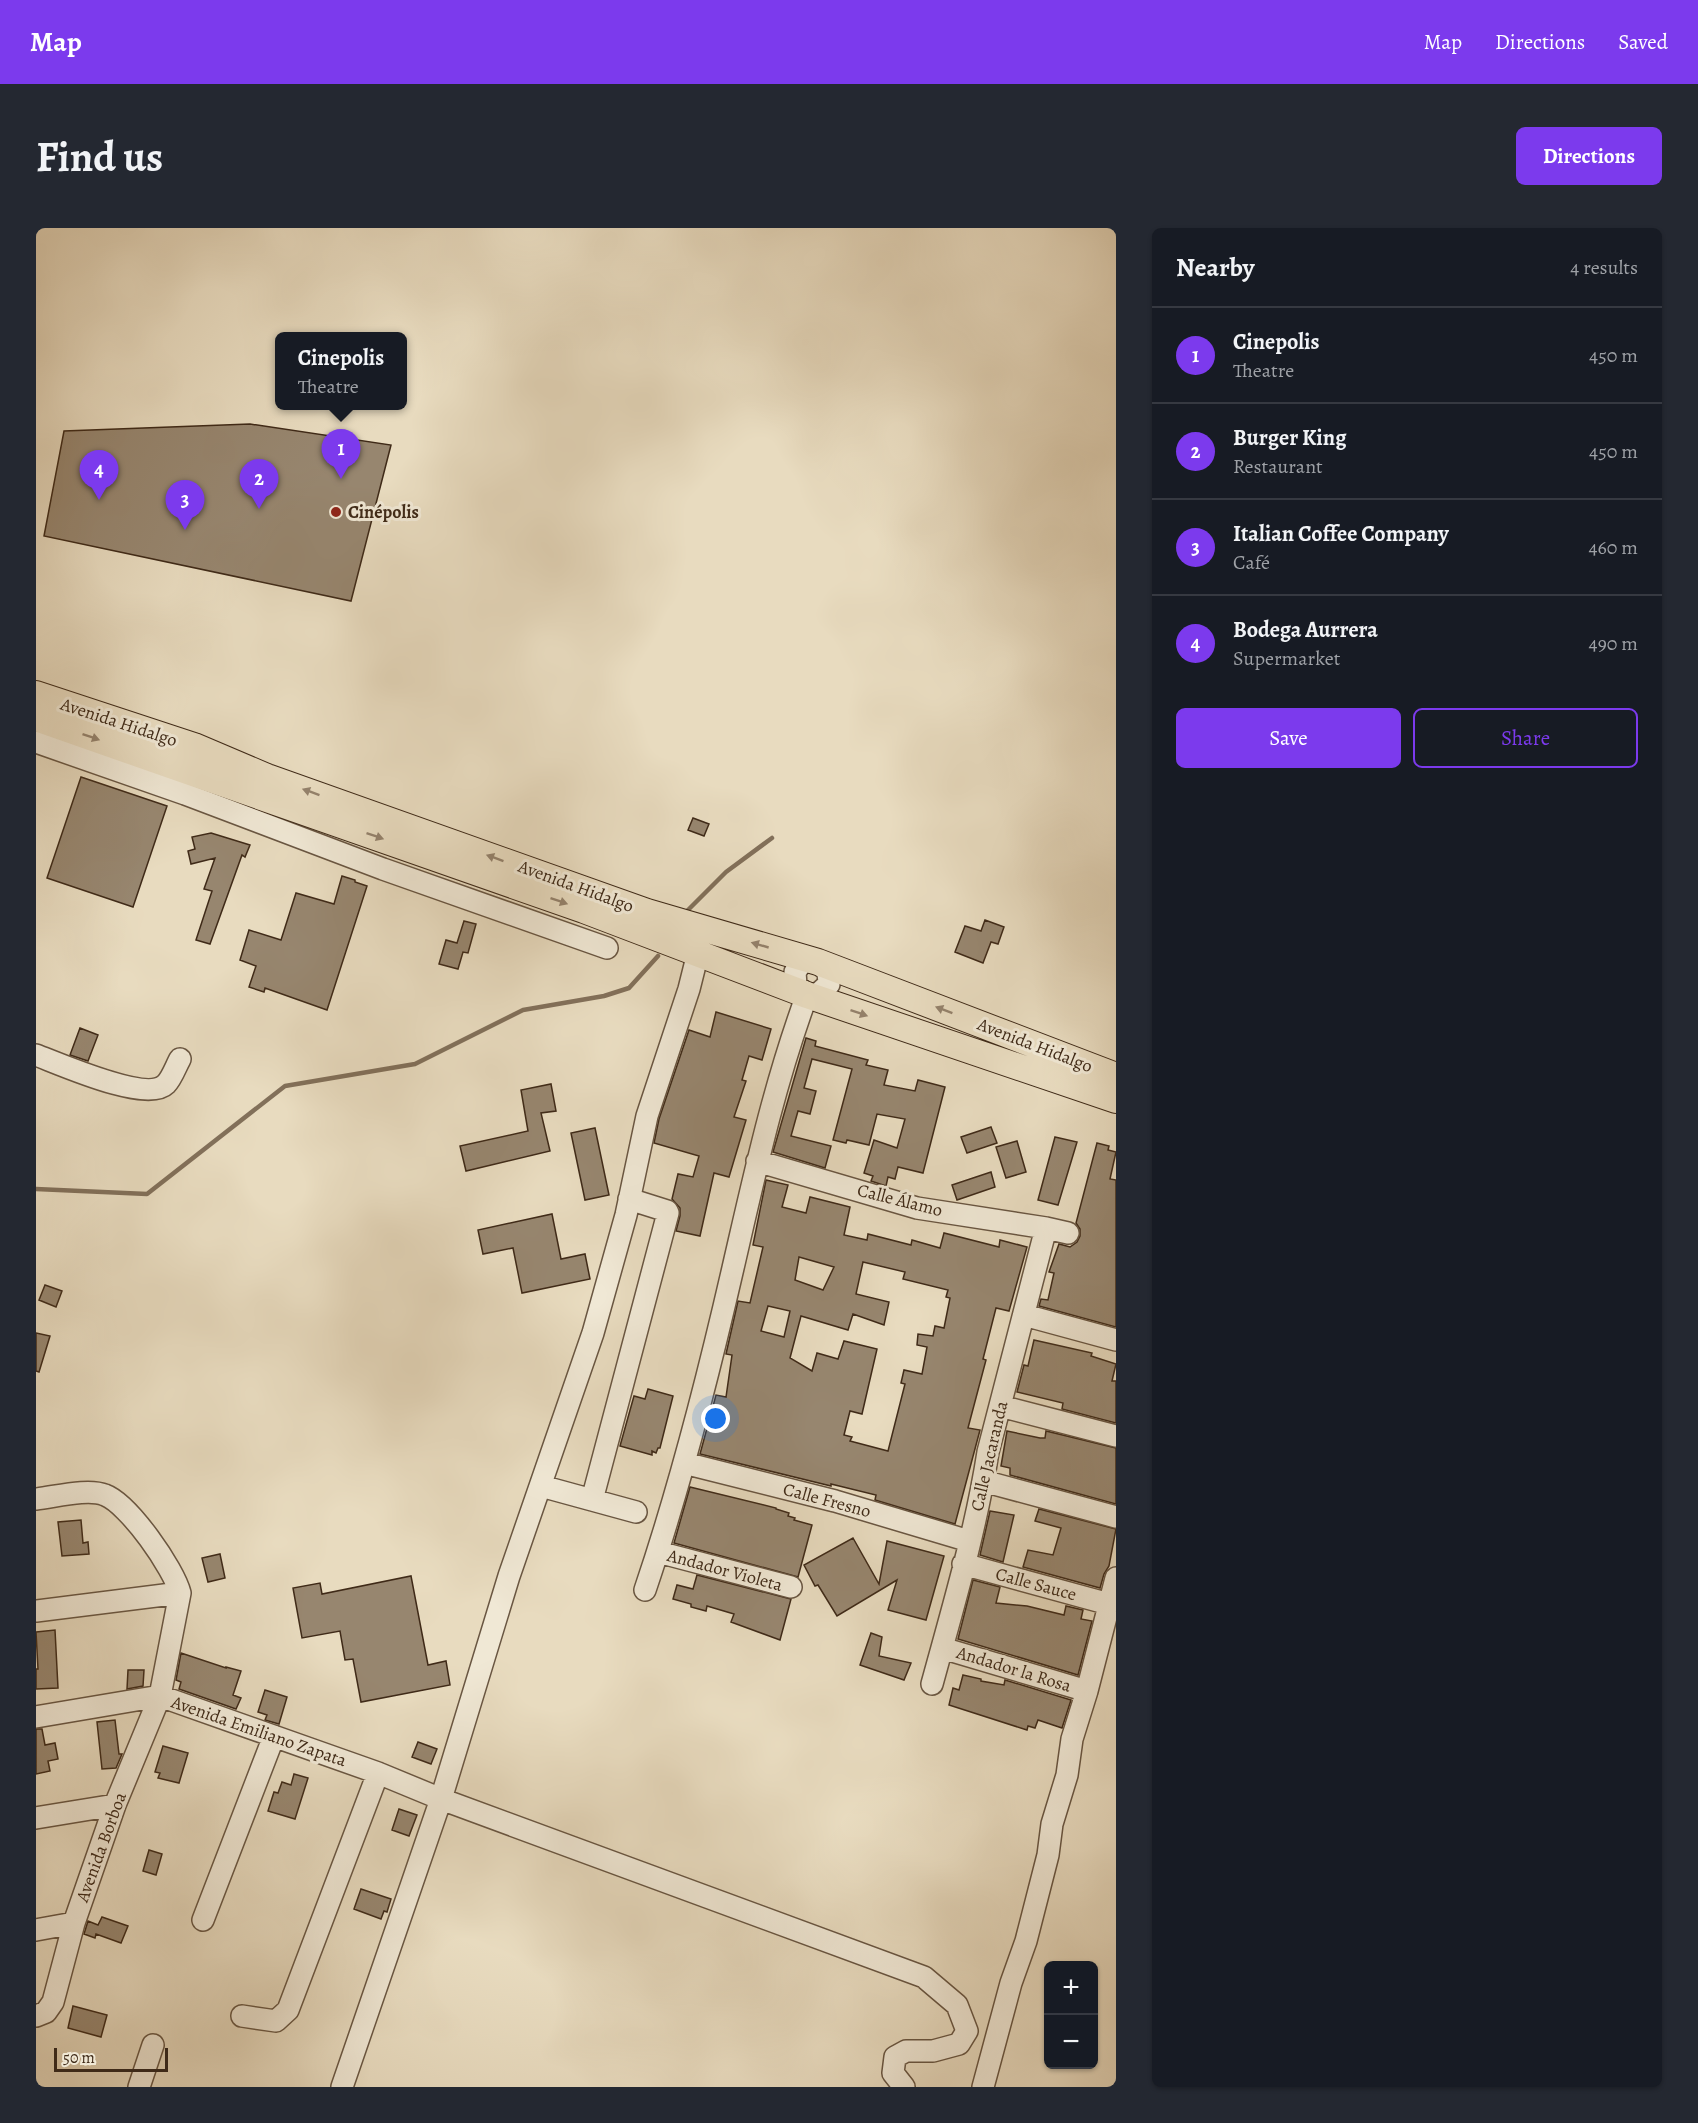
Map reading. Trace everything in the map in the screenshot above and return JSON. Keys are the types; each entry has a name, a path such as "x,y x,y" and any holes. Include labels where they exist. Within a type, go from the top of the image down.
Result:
{"main road":[{"name":"Avenida Hidalgo","path":"36,694 194,746 267,777 647,912 818,962 1116,1076"},
{"name":"Avenida Hidalgo","path":"36,718 572,906 807,995 1116,1100"}],"street":[{"path":"36,742 185,794 382,869 607,948"},
{"path":"342,2087 441,1799 509,1576 593,1333 629,1199 647,1116 689,988 698,953"},
{"path":"645,1590 684,1463 710,1367 757,1161 807,995 796,986 795,972 802,963 818,962"},
{"path":"36,1055 116,1084 151,1091 166,1085 180,1059"},
{"name":"Calle Álamo","path":"757,1161 917,1208 1068,1233"},
{"path":"592,1500 668,1213 629,1199"},
{"name":"Calle Jacaranda","path":"932,1684 969,1541 988,1452 1046,1228"},
{"path":"1024,1315 1116,1340"},
{"path":"1000,1406 1116,1436"},
{"name":"Calle Fresno","path":"684,1463 835,1501 969,1541"},
{"path":"983,1480 1116,1517"},
{"path":"541,1486 636,1512"},
{"path":"36,1499 88,1493 105,1495 118,1502 160,1551 177,1581 180,1593 36,1611"},
{"name":"Andador Violeta","path":"658,1552 791,1587"},
{"name":"Calle Sauce","path":"963,1564 1109,1604"},
{"path":"983,2087 1011,1983 1026,1941 1048,1855 1052,1824 1067,1775 1072,1739 1116,1578"},
{"name":"Avenida Borboa","path":"36,2016 46,2012 53,2002 74,1923 115,1805 160,1696 180,1593"},
{"name":"Andador la Rosa","path":"942,1648 1087,1690"},
{"name":"Avenida Emiliano Zapata","path":"36,1716 160,1696 378,1773 441,1799 924,1977 957,2005 967,2031 959,2044 933,2051 906,2051 895,2057 893,2073 904,2087"},
{"path":"203,1920 274,1736"},
{"path":"242,2016 276,2021 288,2010 378,1773"},
{"path":"36,1818 115,1805"},
{"path":"36,1930 74,1923"},
{"path":"140,2087 153,2045"}],"building":[{"path":"250,424 391,445 351,601 44,536 64,431"},
{"path":"81,777 167,806 133,907 47,878"},
{"path":"693,818 709,824 704,836 688,830"},
{"path":"211,833 250,845 245,857 242,855 210,944 196,940 212,891 204,889 215,858 191,864 188,851 195,849 192,837"},
{"path":"342,876 367,886 327,1010 265,988 264,992 249,987 256,966 240,960 249,930 281,940 296,893 334,904"},
{"path":"985,920 1004,927 998,944 991,942 983,963 955,952 965,926 981,931"},
{"path":"464,921 476,924 468,953 463,952 458,969 439,964 446,940 457,943"},
{"path":"716,1012 771,1029 762,1060 749,1056 742,1080 746,1081 734,1117 746,1120 729,1177 714,1173 700,1236 676,1231 680,1208 672,1199 678,1174 693,1177 699,1156 654,1143 659,1119 689,1030 710,1037"},
{"path":"80,1028 98,1035 88,1061 70,1055"},
{"path":"806,1038 816,1041 815,1046 868,1060 866,1065 888,1070 884,1085 915,1091 918,1080 945,1087 923,1173 898,1167 895,1179 888,1177 886,1186 871,1181 873,1176 864,1173 874,1140 897,1148 905,1119 877,1114 869,1145 847,1140 846,1143 833,1140 852,1069 812,1059 804,1088 816,1091 810,1114 798,1111 791,1136 831,1146 825,1168 773,1152"},
{"path":"551,1084 556,1111 541,1113 550,1151 466,1171 460,1146 528,1131 521,1090"},
{"path":"991,1127 997,1143 967,1153 961,1137"},
{"path":"595,1128 609,1195 585,1200 571,1133"},
{"path":"1055,1137 1077,1142 1058,1205 1038,1200"},
{"path":"1017,1141 1026,1172 1006,1178 996,1147"},
{"path":"1097,1143 1109,1146 1108,1150 1116,1152 1110,1179 1116,1180 1116,1327 1039,1306 1041,1299 1048,1300 1054,1273 1049,1272 1059,1244 1070,1247 1077,1242 1080,1236 1080,1229 1076,1223"},
{"path":"991,1172 995,1187 957,1200 952,1185"},
{"path":"766,1180 788,1185 782,1207 806,1213 810,1197 850,1207 844,1235 867,1240 868,1234 911,1245 912,1240 940,1248 944,1233 999,1247 1000,1240 1027,1247 1009,1311 996,1308 983,1359 986,1360 968,1428 980,1430 955,1524 875,1500 876,1495 700,1454 716,1395 726,1397 732,1355 726,1354 738,1301 750,1303 763,1247 753,1245","holes":["799,1257 834,1267 823,1290 795,1280","863,1262 905,1272 903,1279 948,1290 946,1297 950,1298 944,1328 935,1326 933,1336 918,1334 917,1345 927,1347 922,1374 904,1370 901,1383 905,1384 888,1451 850,1441 852,1437 844,1435 850,1411 862,1414 877,1349 844,1341 838,1359 817,1353 812,1371 790,1358 801,1316 848,1330 853,1314 884,1325 889,1302 856,1294","768,1306 790,1311 784,1337 761,1331"]},
{"path":"552,1214 561,1259 585,1254 590,1279 522,1293 513,1248 483,1254 478,1230"},
{"path":"45,1285 62,1291 56,1307 39,1300"},
{"path":"36,1333 50,1336 39,1372 36,1371"},
{"path":"1034,1340 1092,1353 1091,1356 1116,1364 1112,1381 1116,1381 1116,1423 1062,1409 1063,1403 1017,1392 1024,1365 1028,1366"},
{"path":"648,1389 673,1396 660,1448 656,1453 652,1451 652,1455 620,1446 634,1396 645,1399"},
{"path":"1007,1431 1045,1438 1046,1431 1116,1448 1116,1504 1010,1475 1010,1468 1001,1466"},
{"path":"690,1487 776,1508 789,1513 788,1516 795,1518 794,1520 812,1525 798,1577 674,1543"},
{"path":"1039,1509 1116,1529 1109,1566 1100,1588 1023,1567 1028,1550 1053,1555 1061,1528 1035,1521"},
{"path":"990,1511 1014,1515 1003,1562 980,1555"},
{"path":"81,1520 83,1543 88,1542 89,1554 62,1556 58,1522"},
{"path":"853,1538 879,1584 887,1541 944,1556 926,1620 888,1610 897,1580 837,1616 818,1585 815,1586 804,1565"},
{"path":"220,1554 225,1578 208,1582 202,1558"},
{"path":"697,1575 791,1599 780,1640 731,1622 734,1614 707,1606 706,1611 673,1599 677,1585 693,1589"},
{"path":"411,1576 428,1665 446,1661 450,1685 361,1702 353,1659 345,1660 340,1631 302,1638 293,1588 320,1583 322,1594"},
{"path":"973,1580 1000,1587 996,1603 1027,1606 1064,1615 1066,1606 1083,1610 1081,1619 1092,1621 1078,1675 958,1639"},
{"path":"55,1630 58,1688 36,1689 36,1669 38,1669 36,1632"},
{"path":"871,1633 882,1637 879,1656 911,1663 904,1680 860,1665"},
{"path":"181,1653 241,1671 233,1695 241,1698 236,1709 179,1689 181,1682 176,1680"},
{"path":"128,1670 144,1670 143,1686 127,1689"},
{"path":"963,1675 1004,1685 1005,1680 1071,1700 1062,1728 1038,1720 1035,1728 1028,1726 1027,1730 949,1705 953,1688 959,1690"},
{"path":"265,1690 287,1697 279,1724 265,1720 267,1715 258,1712"},
{"path":"115,1720 119,1754 122,1754 116,1768 102,1769 97,1722"},
{"path":"36,1729 42,1729 45,1745 55,1743 58,1759 48,1761 50,1771 36,1774"},
{"path":"418,1742 437,1749 431,1764 412,1757"},
{"path":"163,1746 188,1753 179,1783 158,1778 160,1773 155,1772"},
{"path":"294,1774 308,1778 295,1819 268,1811 274,1792 278,1793 282,1782 291,1785"},
{"path":"399,1809 417,1815 409,1836 392,1830"},
{"path":"149,1850 162,1854 156,1875 143,1871"},
{"path":"361,1889 391,1899 387,1912 384,1911 381,1919 354,1909"},
{"path":"102,1917 128,1926 121,1943 96,1934 95,1938 84,1934 88,1921 98,1925"},
{"path":"73,2006 107,2015 101,2037 68,2028"}],"waterway":[{"path":"684,914 726,872 772,838"},
{"path":"36,1189 147,1194 285,1086 415,1064 523,1010 604,996 629,988 658,956"}],"place":[{"name":"Cinepolis","path":"341,479"},
{"name":"Bodega Aurrera","path":"99,500"},
{"name":"Burger King","path":"259,509"},
{"name":"Cinépolis","path":"336,512"},
{"name":"Italian Coffee Company","path":"185,530"}]}
